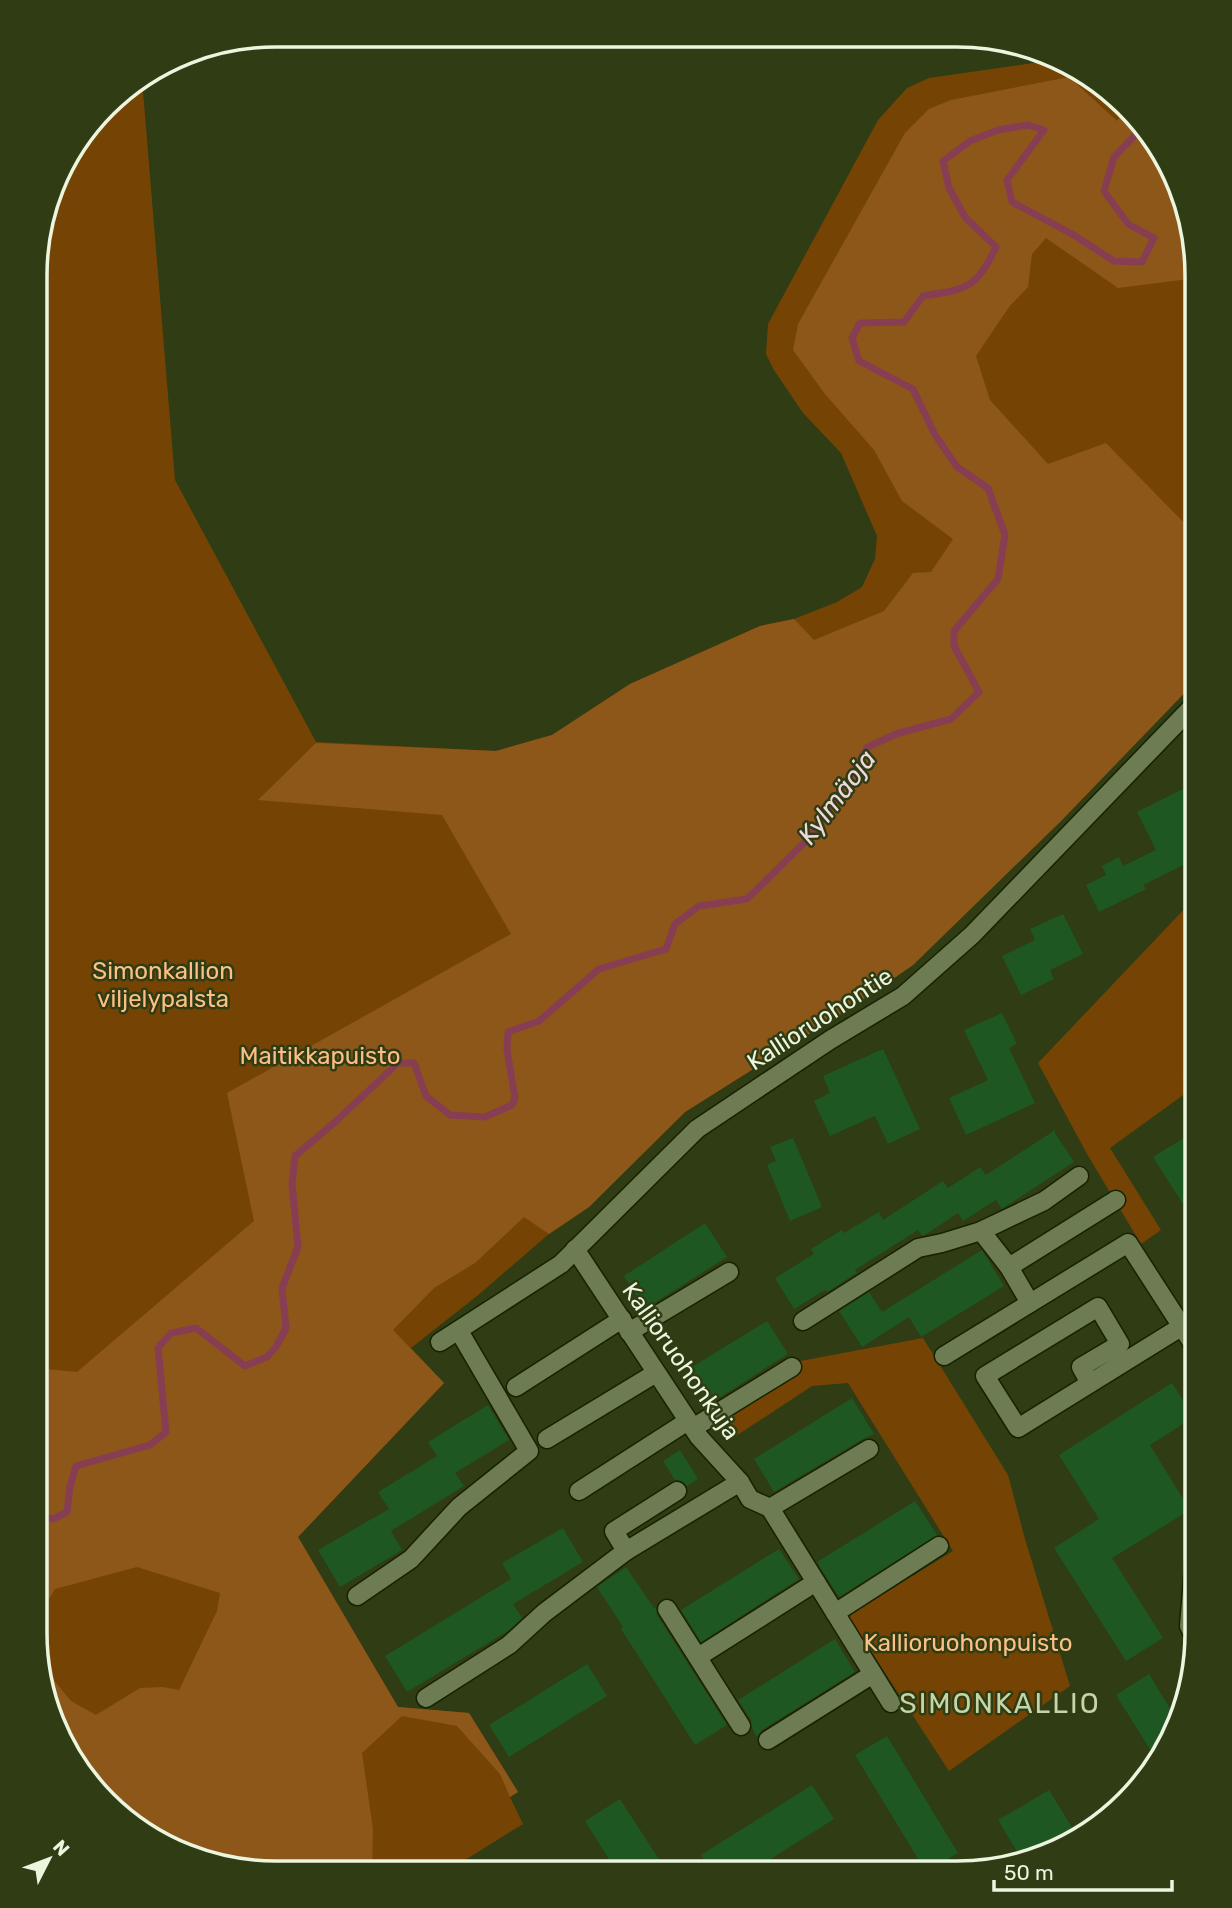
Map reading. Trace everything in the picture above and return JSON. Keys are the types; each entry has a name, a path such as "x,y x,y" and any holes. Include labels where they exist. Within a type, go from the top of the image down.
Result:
{"street":[{"name":"Kallioruohontie","path":"440,1342 477,1324 563,1269 575,1249 697,1129 830,1040 902,996 938,966 982,925 1185,715"},
{"path":"803,1321 918,1248 981,1231 1044,1201 1079,1175"},
{"path":"1009,1267 1116,1200"},
{"path":"981,1231 1009,1267 1030,1303"},
{"path":"944,1356 1128,1243 1184,1316"},
{"name":"Kallioruohonkuja","path":"575,1249 690,1424 740,1482 750,1499 770,1508"},
{"path":"516,1387 626,1325 729,1272"},
{"path":"1090,1383 1081,1367 1120,1344 1098,1307 985,1376 1018,1428 1184,1325"},
{"path":"357,1596 411,1559 459,1507 529,1451 459,1331"},
{"path":"579,1491 690,1424 793,1367"},
{"path":"547,1439 656,1373"},
{"path":"869,1449 770,1508 891,1703"},
{"path":"426,1698 509,1645 544,1613 626,1550 740,1482"},
{"path":"626,1550 614,1531 677,1491"},
{"path":"835,1613 939,1546"},
{"path":"698,1657 816,1582"},
{"path":"667,1609 741,1726"},
{"path":"768,1740 873,1674"}],"green space":[{"name":"Maitikkapuisto","path":"1037,62 1044,65 1096,94 1118,114 1138,136 1167,188 1180,230 1185,275 1185,693 1061,821 913,965 852,1007 685,1112 589,1207 549,1234 411,1348 444,1383 298,1537 398,1707 469,1713 518,1792 510,1797 523,1824 464,1861 275,1861 216,1853 188,1843 136,1814 94,1772 78,1747 59,1706 48,1648 47,275 49,245 59,202 86,148 104,125 143,90 175,480 316,742 496,751 552,735 630,684 760,626 794,619 837,602 862,587 875,559 877,536 841,453 803,413 774,370 766,354 768,324 878,120 907,88 929,78"},
{"name":"Maitikkapuisto","path":"1069,77 1117,121 1120,116 1138,136 1167,188 1183,245 1185,280 1118,288 1046,238 1032,254 1028,287 1009,307 976,356 990,400 1048,464 1106,443 1185,524 1185,693 1061,821 913,965 852,1007 685,1112 589,1207 549,1234 524,1217 475,1263 434,1288 393,1330 444,1383 298,1537 398,1707 469,1713 518,1792 510,1797 500,1774 457,1726 402,1716 362,1753 373,1829 372,1861 245,1859 188,1843 136,1814 94,1772 65,1720 52,1678 71,1701 96,1715 140,1688 163,1687 179,1690 217,1611 220,1593 137,1567 55,1589 47,1602 47,1369 77,1372 254,1221 227,1093 511,934 442,815 258,800 316,743 496,751 552,735 630,684 760,626 794,619 814,640 884,611 913,573 931,572 953,539 902,501 874,450 825,394 793,350 798,324 905,133 929,109 951,100"},
{"path":"1185,909 1184,1094 1110,1148 1161,1230 1141,1244 1087,1154 1038,1063"},
{"name":"Kallioruohonpuisto","path":"923,1338 1008,1475 1070,1686 949,1771 848,1616 953,1551 848,1383 812,1386 736,1436 719,1410 795,1362"}],"building":[{"path":"1185,788 1185,864 1143,885 1146,889 1099,912 1086,885 1106,875 1102,866 1119,857 1123,866 1156,850 1137,812"},
{"path":"1063,914 1083,954 1050,970 1054,979 1021,995 1002,956 1035,940 1030,929"},
{"path":"1002,1013 1017,1044 1009,1048 1035,1103 966,1135 949,1098 988,1080 964,1030"},
{"path":"883,1049 920,1129 888,1144 875,1116 830,1136 814,1101 830,1093 823,1076"},
{"path":"1055,1130 1074,1162 1002,1209 996,1200 963,1221 958,1213 925,1235 922,1236 918,1230 855,1270 857,1273 794,1309 775,1278 814,1254 811,1249 842,1230 844,1233 879,1212 883,1220 943,1181 948,1188 980,1167 986,1175"},
{"path":"793,1138 822,1207 790,1221 767,1165 776,1161 770,1147"},
{"path":"1184,1138 1184,1206 1153,1157"},
{"path":"705,1223 727,1257 645,1309 624,1276"},
{"path":"982,1250 1004,1286 921,1337 909,1317 862,1347 839,1311 869,1292 882,1312"},
{"path":"767,1321 788,1354 708,1405 687,1370"},
{"path":"1172,1383 1184,1402 1184,1423 1150,1445 1184,1500 1184,1514 1112,1558 1163,1638 1126,1661 1054,1548 1099,1519 1059,1455"},
{"path":"852,1398 874,1434 774,1492 754,1459"},
{"path":"488,1405 509,1440 455,1473 464,1486 391,1531 402,1550 340,1587 318,1550 389,1509 378,1492 437,1456 428,1442"},
{"path":"680,1450 698,1479 687,1486 682,1481 675,1480 663,1461"},
{"path":"915,1501 937,1535 839,1597 817,1562"},
{"path":"563,1528 583,1562 513,1604 522,1618 508,1631 407,1692 385,1656 511,1579 502,1563"},
{"path":"779,1549 799,1579 701,1642 681,1610"},
{"path":"626,1567 654,1608 656,1607 657,1615 727,1725 695,1745 597,1587"},
{"path":"835,1639 855,1672 762,1730 757,1737 751,1720 738,1700"},
{"path":"587,1664 607,1696 509,1757 489,1725"},
{"path":"1149,1674 1171,1710 1151,1751 1116,1695"},
{"path":"887,1736 958,1853 945,1861 919,1861 855,1755"},
{"path":"812,1785 834,1819 767,1861 705,1861 701,1855"},
{"path":"1049,1790 1073,1828 1017,1852 998,1820"},
{"path":"620,1799 660,1861 610,1861 585,1821"}],"waterway":[{"name":"Kylmäoja","path":"47,1518 53,1519 67,1512 76,1466 150,1445 166,1432 158,1348 171,1333 196,1328 245,1366 267,1357 276,1347 286,1328 282,1288 298,1247 292,1184 295,1156 398,1063 414,1063 426,1096 450,1115 485,1117 512,1105 515,1098 507,1050 508,1032 539,1021 599,969 666,949 675,924 699,906 747,899 812,835 868,747 896,734 951,719 979,692 954,646 954,631 998,579 1005,535 988,488 957,467 934,433 913,389 859,361 852,338 860,323 904,322 923,296 968,285 982,271 996,247 965,217 949,188 943,161 970,141 998,130 1028,125 1044,130 1007,180 1012,202 1072,234 1114,261 1142,262 1154,238 1128,224 1104,191 1114,157 1136,134"}],"district":[{"name":"SIMONKALLIO","path":"1000,1703"}],"park label":[{"name":"Simonkallion viljelypalsta","path":"163,985"}]}
